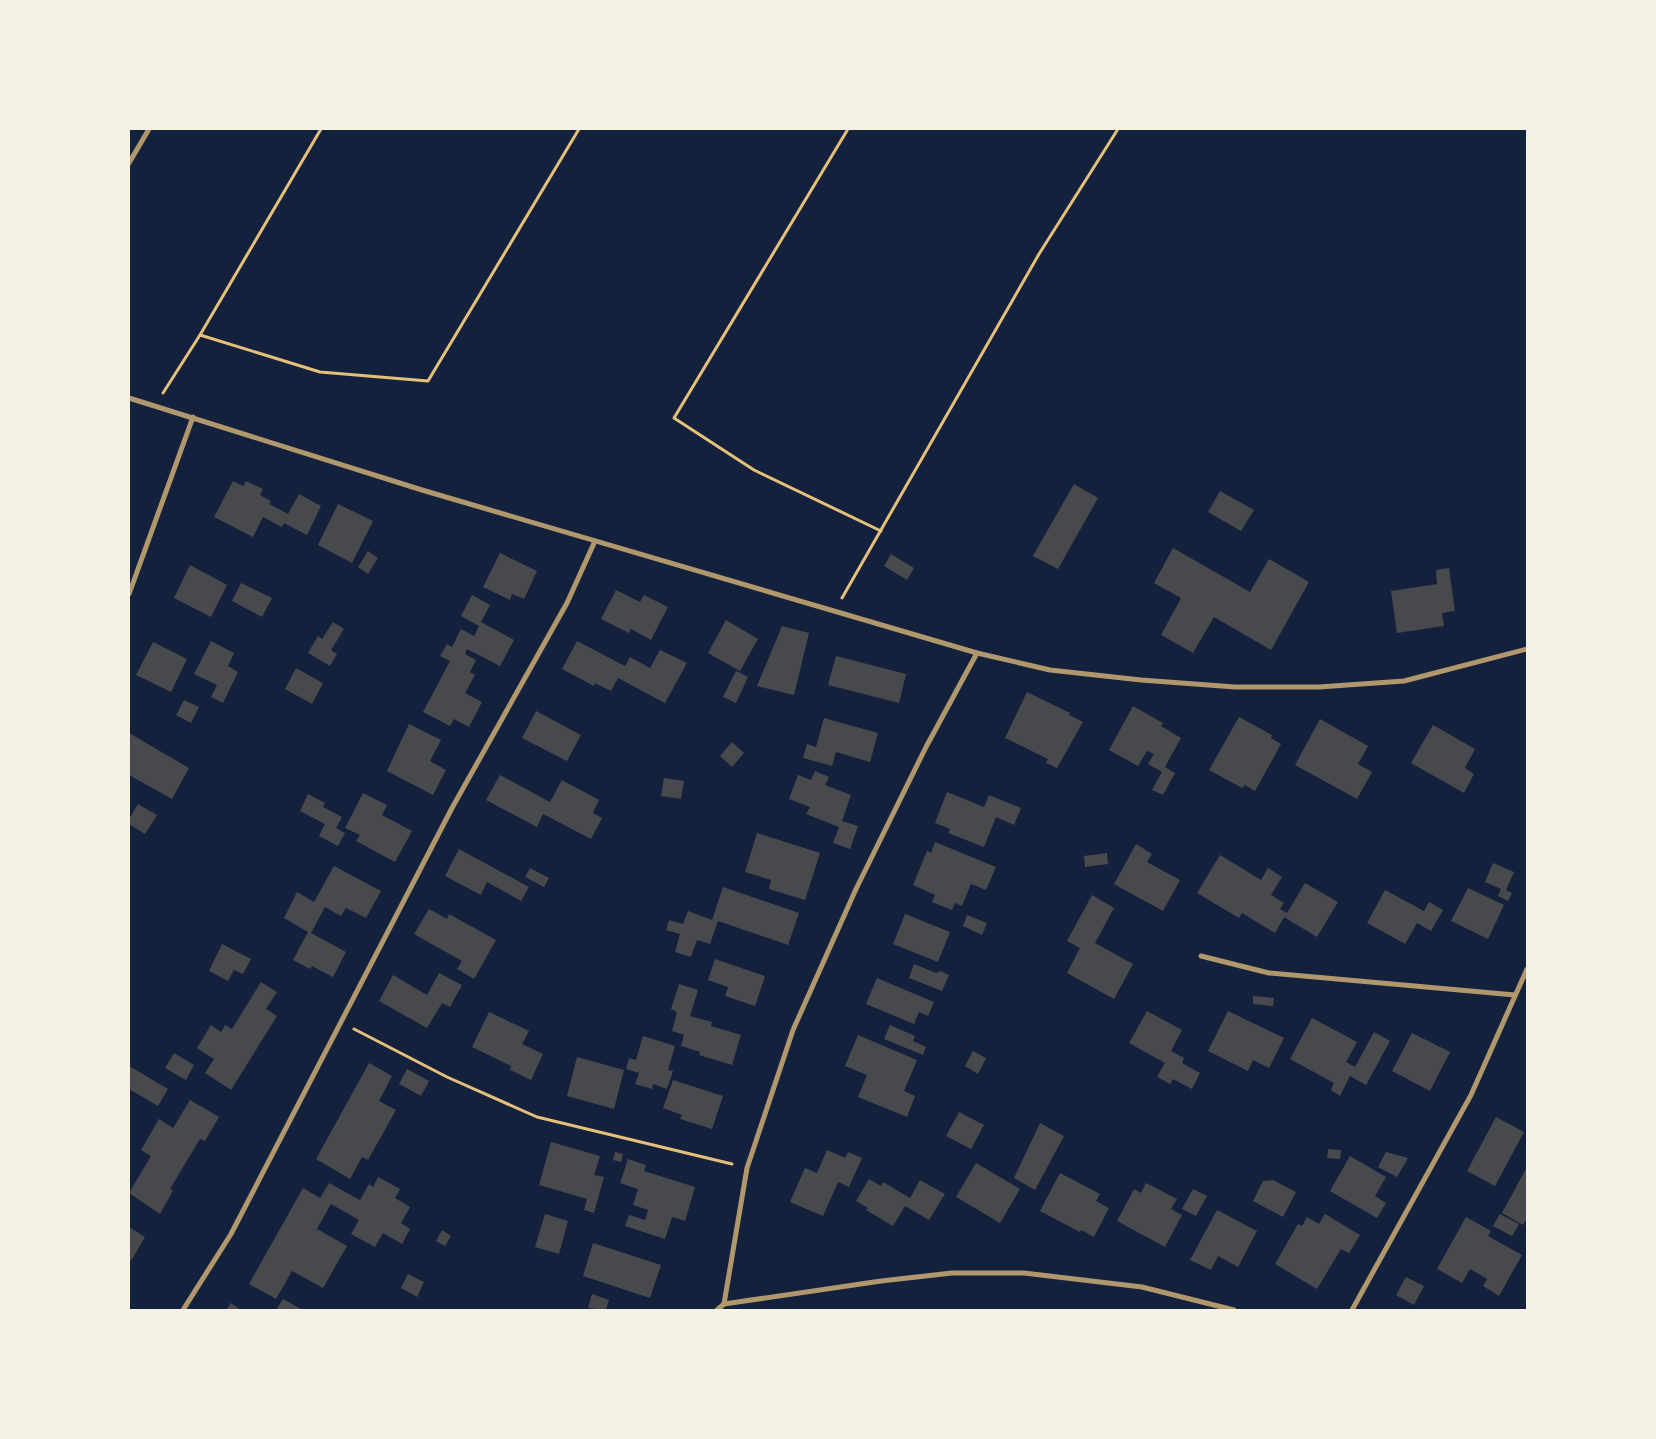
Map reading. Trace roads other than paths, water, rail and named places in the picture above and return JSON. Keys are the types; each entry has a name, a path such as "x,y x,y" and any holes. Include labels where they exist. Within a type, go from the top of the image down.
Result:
{"street":[{"path":"129,163 149,129"},
{"path":"129,398 422,490 977,653 1050,670 1141,680 1235,687 1319,687 1404,681 1527,650"},
{"path":"129,594 193,417"},
{"path":"183,1310 231,1234 452,808 567,603 595,541"},
{"path":"724,1304 747,1168 793,1030 865,871 926,747 977,653"},
{"path":"1200,956 1269,973 1515,995"},
{"path":"1352,1310 1471,1095 1527,969"},
{"path":"717,1310 724,1304 925,1276 1024,1273 1142,1287 1234,1310"}]}
